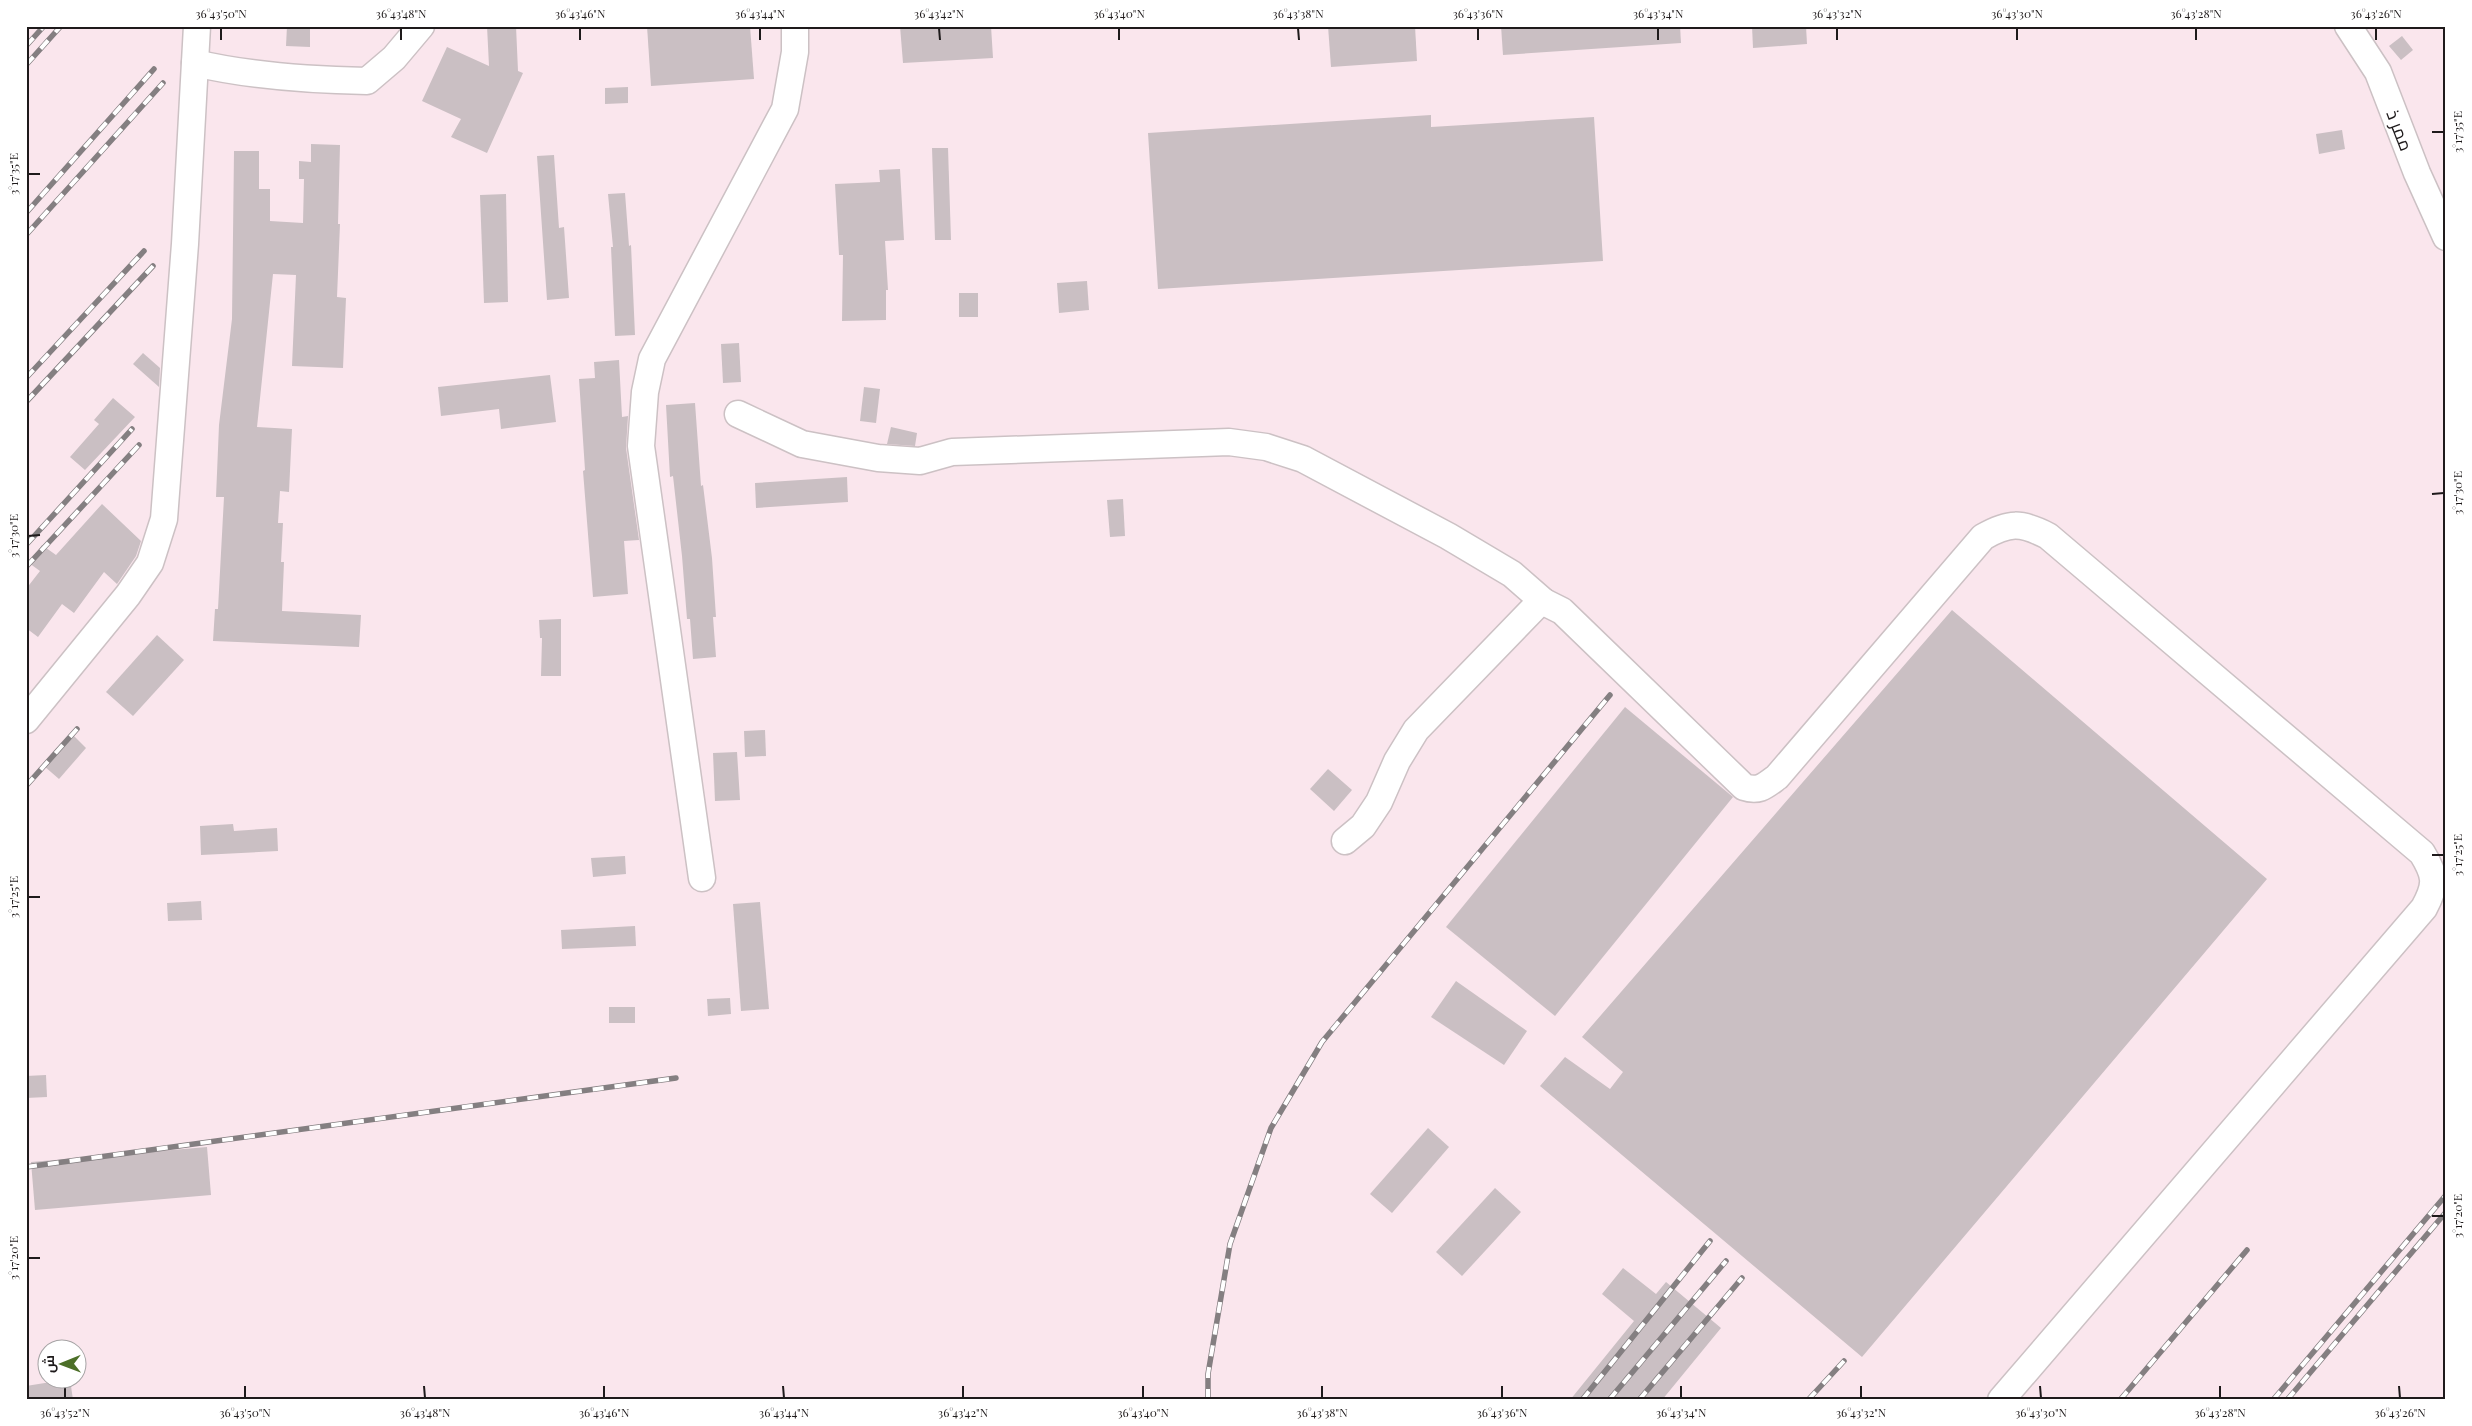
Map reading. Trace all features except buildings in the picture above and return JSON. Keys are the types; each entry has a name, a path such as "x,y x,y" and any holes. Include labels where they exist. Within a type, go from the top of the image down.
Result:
{"street":[{"path":"26,720 128,595 150,564 164,519 172,441 197,26"},
{"path":"195,64 224,70 367,81 394,58 421,26"},
{"path":"702,878 641,446 645,392 656,351 785,109 795,52 794,26"},
{"name":"ممر ذ","path":"2348,26 2378,72 2417,173 2446,237"},
{"path":"738,414 802,444 886,459 920,461 952,452 1230,442 1266,447 1303,459 1448,536 1512,574 1544,602 1562,611 1744,787 1753,790 1762,789 1777,777 1983,538 2003,525 2029,526 2048,536 2422,853 2432,871 2434,889 2424,908 2001,1400"},
{"path":"1345,841 1363,826 1379,802 1397,761 1416,730 1537,605 1544,602"}],"shaded area":[{"path":"26,26 2446,26 2446,1400 26,1400"}],"railway":[{"path":"26,46 44,26"},
{"path":"26,65 61,26"},
{"path":"26,213 154,69"},
{"path":"26,235 163,83"},
{"path":"26,378 144,251"},
{"path":"26,402 153,266"},
{"path":"26,545 132,429"},
{"path":"26,567 139,445"},
{"path":"1208,1400 1208,1374 1230,1244 1271,1128 1322,1042 1610,695"},
{"path":"26,786 77,729"},
{"path":"26,1167 676,1078"},
{"path":"2273,1400 2446,1195"},
{"path":"2287,1400 2446,1212"},
{"path":"1582,1400 1710,1241"},
{"path":"2120,1400 2247,1250"},
{"path":"1609,1400 1726,1261"},
{"path":"1639,1400 1742,1278"},
{"path":"1808,1400 1844,1361"}]}
